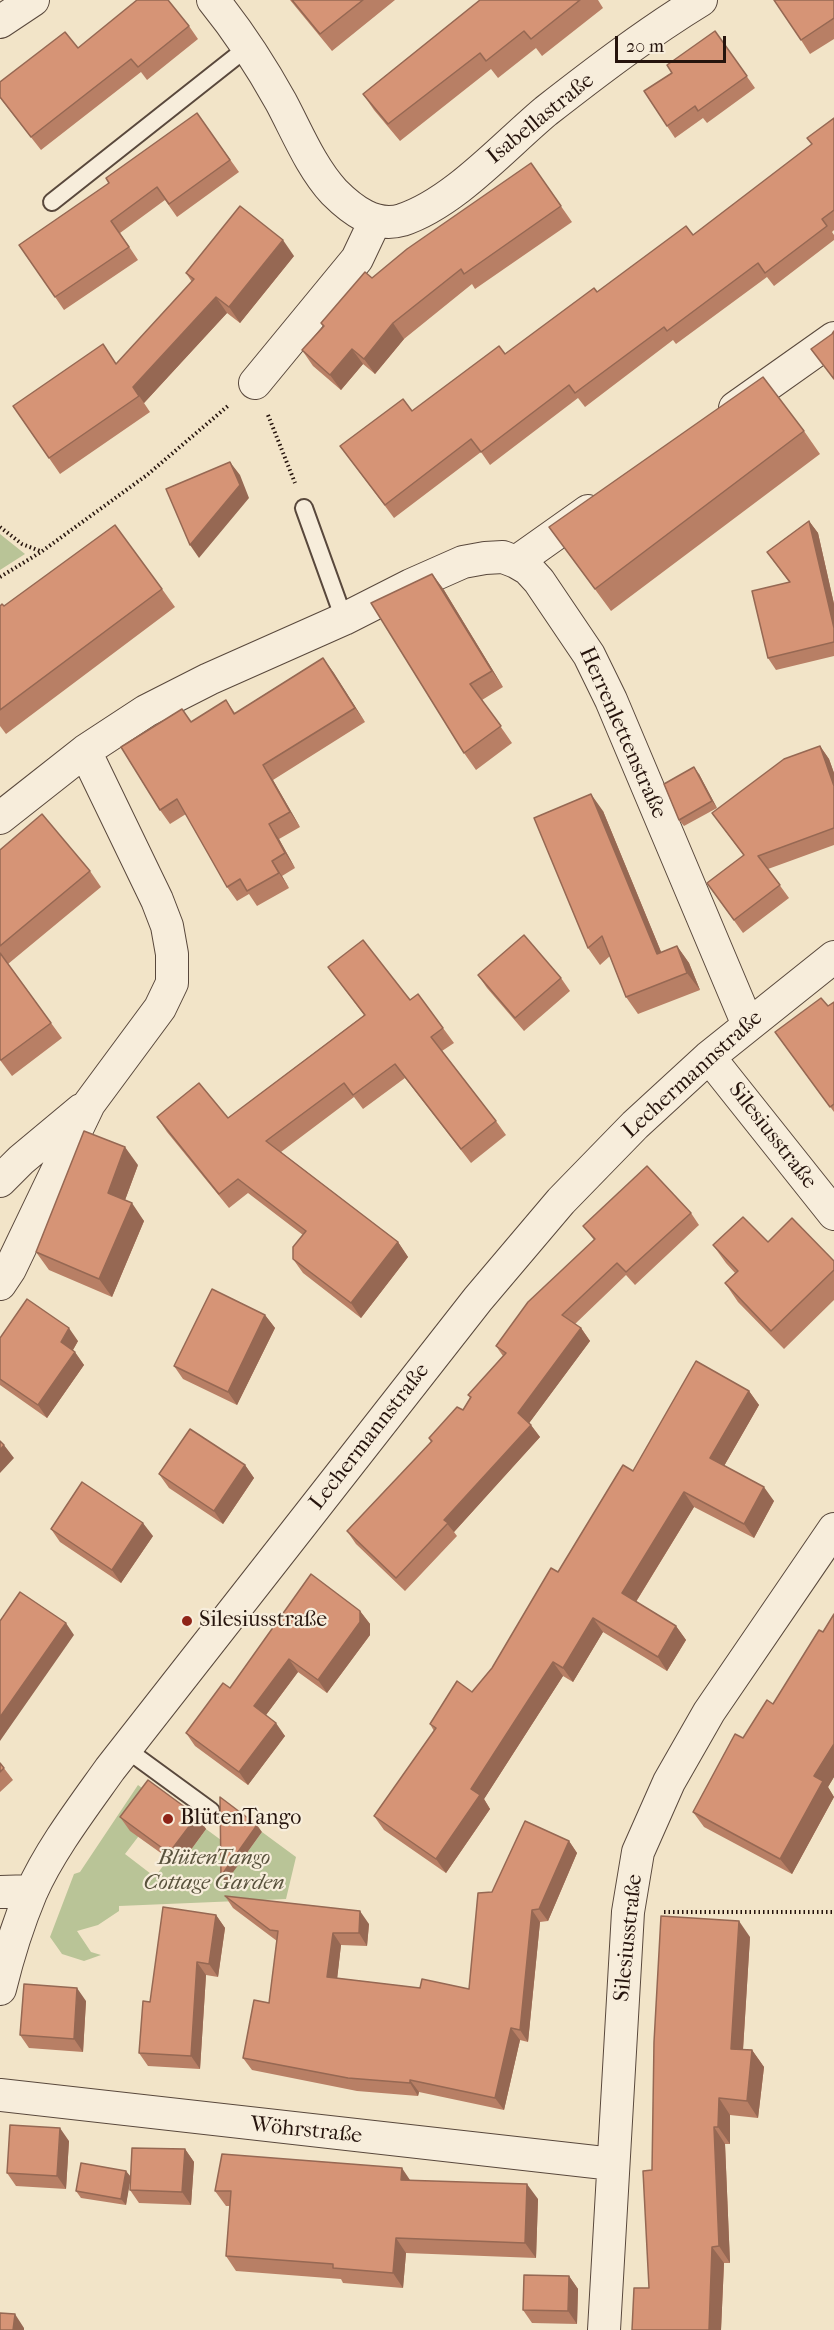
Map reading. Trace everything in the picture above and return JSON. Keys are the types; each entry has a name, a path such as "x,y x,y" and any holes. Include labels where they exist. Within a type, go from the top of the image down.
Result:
{"street":[{"path":"0,22 33,0"},
{"path":"213,0 248,47 319,172 334,191 355,211 375,221 357,259 255,383"},
{"name":"Isabellastraße","path":"375,221 400,220 433,205 460,185 546,111 663,23 702,0"},
{"path":"709,426 834,338"},
{"path":"0,818 85,751 146,711 209,679 344,619 463,562 503,557 516,562 612,494"},
{"name":"Herrenlettenstraße","path":"516,562 528,569 539,581 589,655 611,700 748,1025"},
{"path":"0,1284 10,1269 89,1104 160,1008 172,983 172,954 167,926 157,900 85,751"},
{"name":"Lechermannstraße","path":"0,1989 10,1951 32,1891 70,1824 126,1749 478,1299 561,1201 635,1125 709,1057 834,957"},
{"name":"Silesiusstraße","path":"709,1057 834,1215"},
{"path":"0,1181 21,1160 89,1104"},
{"name":"Silesiusstraße","path":"604,2330 628,1912 639,1852 669,1782 709,1712 834,1529"},
{"path":"0,1892 32,1891"},
{"name":"Wöhrstraße","path":"0,2095 613,2164"}],"lane":[{"path":"52,202 248,47"},
{"path":"304,508 344,619"},
{"path":"126,1749 211,1811"}],"path":[{"path":"0,578 41,552 147,475 255,383 304,508"},
{"path":"0,527 22,544 41,552"},
{"path":"628,1912 834,1912"}],"green space":[{"path":"0,534 25,554 0,570"},
{"name":"BlütenTango Cottage Garden","path":"138,1785 154,1797 138,1837 125,1854 155,1877 168,1859 179,1866 206,1829 244,1857 262,1832 296,1857 286,1899 119,1906 119,1911 98,1925 77,1931 91,1952 101,1955 84,1961 62,1954 50,1937 74,1874 80,1872"}],"building":[{"path":"137,0 168,0 189,26 138,67 131,59 31,137 0,97 0,82 65,32 78,48"},
{"path":"292,0 363,0 320,34"},
{"path":"480,0 580,0 531,39 524,31 486,61 480,53 388,124 363,94"},
{"path":"774,0 834,0 834,18 801,40"},
{"path":"715,31 747,76 698,111 695,106 667,126 644,91 672,73 667,65"},
{"path":"197,113 230,160 169,204 157,187 111,221 129,247 55,297 19,245 109,183 106,178"},
{"path":"834,118 834,210 822,219 827,226 765,273 758,263 667,331 664,327 575,393 569,385 481,452 471,439 385,505 340,446 403,399 412,411 499,346 505,354 594,288 597,292 686,226 693,235 812,144 807,138"},
{"path":"531,163 561,206 464,274 461,269 393,323 364,359 352,349 330,375 302,350 324,326 321,323 365,272 372,278 407,249"},
{"path":"240,206 283,240 229,307 216,297 133,387 139,396 49,458 13,406 103,344 116,364 194,279 186,273"},
{"path":"834,331 834,379 811,349"},
{"path":"763,377 804,431 595,589 549,527"},
{"path":"230,462 240,485 190,545 166,489"},
{"path":"809,521 834,628 834,642 768,658 752,591 790,582 767,552"},
{"path":"115,525 162,589 0,710 0,606 2,604 4,606"},
{"path":"432,574 492,671 470,684 501,726 464,753 371,603"},
{"path":"323,658 355,708 263,765 290,812 269,824 285,853 272,861 279,873 247,891 240,879 227,887 177,799 160,810 121,747 182,709 191,722 226,700 234,714"},
{"path":"820,746 834,786 834,828 758,856 780,885 734,920 707,883 744,855 712,813 784,759"},
{"path":"694,767 712,801 679,820 664,784"},
{"path":"591,794 657,954 677,946 687,973 626,997 602,936 588,948 534,818"},
{"path":"42,814 90,871 0,946 0,850"},
{"path":"524,935 561,978 515,1018 478,975"},
{"path":"363,940 410,1000 418,994 443,1028 431,1037 496,1121 461,1149 395,1064 353,1095 344,1083 266,1141 398,1242 351,1303 293,1259 293,1247 306,1231 238,1179 219,1194 157,1117 199,1083 228,1118 365,1015 328,967"},
{"path":"0,953 51,1023 1,1060 0,1059"},
{"path":"821,998 828,1006 834,1002 834,1104 830,1107 775,1032"},
{"path":"84,1131 125,1147 108,1193 132,1203 99,1279 36,1252"},
{"path":"647,1166 691,1213 626,1272 617,1263 562,1315 581,1328 518,1413 531,1425 444,1520 448,1523 396,1578 347,1531 432,1441 429,1438 457,1407 463,1410 471,1397 468,1395 506,1353 496,1346 528,1302 595,1239 583,1226"},
{"path":"743,1217 768,1242 792,1218 834,1261 834,1270 771,1331 725,1283 738,1271 713,1245"},
{"path":"212,1289 265,1315 228,1392 174,1366"},
{"path":"27,1299 69,1328 61,1342 75,1352 38,1405 0,1379 0,1338"},
{"path":"696,1361 749,1391 710,1458 764,1487 744,1524 684,1492 622,1593 676,1626 658,1657 593,1618 563,1668 553,1662 471,1789 480,1795 436,1859 374,1816 436,1728 430,1724 457,1681 472,1692 492,1668 551,1568 558,1572 623,1465 633,1471"},
{"path":"190,1429 245,1465 214,1511 159,1474"},
{"path":"82,1482 143,1523 112,1570 51,1529"},
{"path":"311,1574 360,1611 360,1622 318,1680 289,1659 254,1706 276,1723 239,1772 186,1733 223,1683 230,1688"},
{"path":"20,1592 66,1623 0,1717 0,1621"},
{"path":"834,1614 834,1744 814,1776 823,1781 780,1859 693,1812 735,1734 743,1738 767,1700 773,1704 819,1630 823,1632"},
{"path":"148,1780 197,1816 169,1853 120,1817"},
{"path":"220,1797 257,1825 221,1876"},
{"path":"525,1821 569,1841 539,1909 532,1910 520,2030 511,2028 495,2098 410,2080 410,2083 348,2078 243,2058 254,2000 269,2003 278,1931 270,1930 225,1896 360,1911 359,1933 333,1933 327,1977 420,1988 422,1979 469,1989 478,1893 492,1892"},
{"path":"163,1907 216,1915 209,1964 197,1962 191,2056 139,2053 143,2001 150,2002"},
{"path":"661,1916 739,1921 731,2049 752,2050 747,2101 719,2098 718,2127 714,2127 719,2246 712,2247 709,2330 632,2330 634,2288 649,2288 643,2171 652,2170 654,2042"},
{"path":"24,1984 77,1988 74,2039 20,2035"},
{"path":"10,2125 60,2128 57,2176 7,2173"},
{"path":"132,2148 185,2149 182,2192 130,2190"},
{"path":"222,2154 402,2168 401,2180 527,2184 525,2243 396,2238 393,2273 333,2268 333,2264 226,2256 231,2191 215,2191"},
{"path":"81,2163 126,2171 121,2199 76,2191"},
{"path":"524,2275 569,2276 568,2311 523,2310"},
{"path":"0,2313 15,2314 13,2330 0,2330"}],"place":[{"name":"Silesiusstraße","path":"187,1621"},
{"name":"BlütenTango","path":"168,1819"}]}
